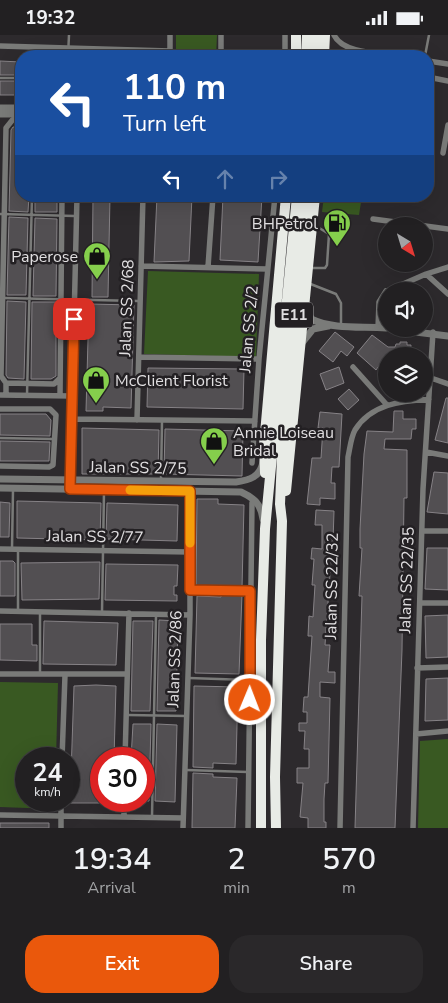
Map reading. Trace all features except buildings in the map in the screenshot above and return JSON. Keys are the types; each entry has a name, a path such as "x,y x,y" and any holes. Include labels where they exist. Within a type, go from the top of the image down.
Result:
{"highway":[{"path":"296,35 296,50"},
{"path":"306,50 307,35"},
{"path":"315,50 316,35"},
{"path":"324,50 325,35"},
{"path":"268,494 264,459 285,202"},
{"name":"E11","path":"276,828 274,777 282,521 278,434 297,202"},
{"name":"E11","path":"261,828 261,641 265,529 268,494 278,434 304,202"},
{"path":"282,521 314,202"}],"street":[{"path":"170,35 170,50"},
{"path":"221,35 221,50"},
{"path":"284,50 285,35"},
{"path":"334,35 337,41 348,48 361,50"},
{"path":"0,46 102,50"},
{"path":"434,62 448,64"},
{"path":"434,78 448,81"},
{"path":"0,108 15,108"},
{"path":"0,114 15,114"},
{"path":"15,117 6,128 2,214 1,376 6,383 3,395 72,396"},
{"path":"443,153 448,125"},
{"path":"60,396 62,202"},
{"path":"70,489 77,202"},
{"name":"Jalan SS 2/68","path":"137,420 143,202"},
{"path":"208,267 213,202"},
{"name":"Jalan SS 2/2","path":"252,463 259,359 274,202"},
{"path":"373,219 448,229"},
{"path":"141,266 267,269"},
{"path":"407,282 448,267"},
{"path":"426,274 448,294"},
{"path":"305,301 311,319 337,325 378,327"},
{"path":"300,347 314,329 337,325"},
{"path":"433,333 448,336"},
{"path":"139,357 259,359"},
{"path":"353,367 387,405"},
{"path":"6,383 54,384 60,378"},
{"path":"433,379 448,384"},
{"name":"Jalan SS 22/32","path":"340,828 348,457 354,431 365,418 375,410 387,405 408,402"},
{"name":"Jalan SS 22/35","path":"413,828 422,531 429,402"},
{"path":"0,409 50,409 56,415 54,461 50,467 0,466"},
{"path":"72,419 255,421"},
{"path":"426,451 448,456"},
{"name":"Jalan SS 2/75","path":"0,479 247,481 258,474 264,459"},
{"name":"Jalan SS 2/75","path":"0,488 240,492 252,497 262,510 265,529"},
{"name":"Jalan SS 2/86","path":"183,828 190,615 190,491"},
{"path":"248,828 252,503"},
{"path":"422,531 448,531"},
{"name":"Jalan SS 2/77","path":"0,549 190,552"},
{"path":"420,603 448,603"},
{"path":"0,611 190,615"},
{"path":"125,747 129,613"},
{"path":"417,668 448,667"},
{"path":"0,674 128,674"},
{"path":"62,747 65,675"},
{"path":"416,734 448,731"},
{"path":"61,812 61,828"},
{"path":"124,812 124,817"},
{"path":"0,815 183,818"}],"lane":[{"path":"68,48 69,35"},
{"path":"426,50 429,35"},
{"path":"0,78 15,78"},
{"path":"27,395 32,202"},
{"path":"2,214 76,216"},
{"path":"308,268 325,268 327,265 329,234 312,223"},
{"path":"307,283 336,294 341,303 337,325"},
{"path":"1,298 140,301"},
{"path":"161,481 162,421"},
{"path":"0,438 55,439"},
{"path":"13,488 18,612"},
{"path":"102,613 104,489"},
{"path":"190,590 250,591"},
{"path":"40,612 40,675"},
{"path":"152,817 156,614"},
{"path":"187,678 250,680"},
{"path":"126,715 186,716"},
{"path":"185,770 249,772"}],"green space":[{"path":"176,35 217,35 216,50 176,50"},
{"path":"323,202 361,202 359,215 322,212"},
{"path":"148,271 259,274 256,357 144,354"},
{"path":"0,682 58,683 56,747 15,747 15,808 0,807"},
{"path":"448,739 448,828 418,828 420,741"}],"slow traffic":[{"path":"130,490 190,491 190,543"}],"place":[{"name":"BHPetrol","path":"337,247"},
{"name":"Paperose","path":"97,280"},
{"name":"McClient Florist","path":"96,404"},
{"name":"Annie Loiseau Bridal","path":"214,465"}],"route":[{"path":"74,319 70,489 190,491 190,590 250,591 250,700"}]}
